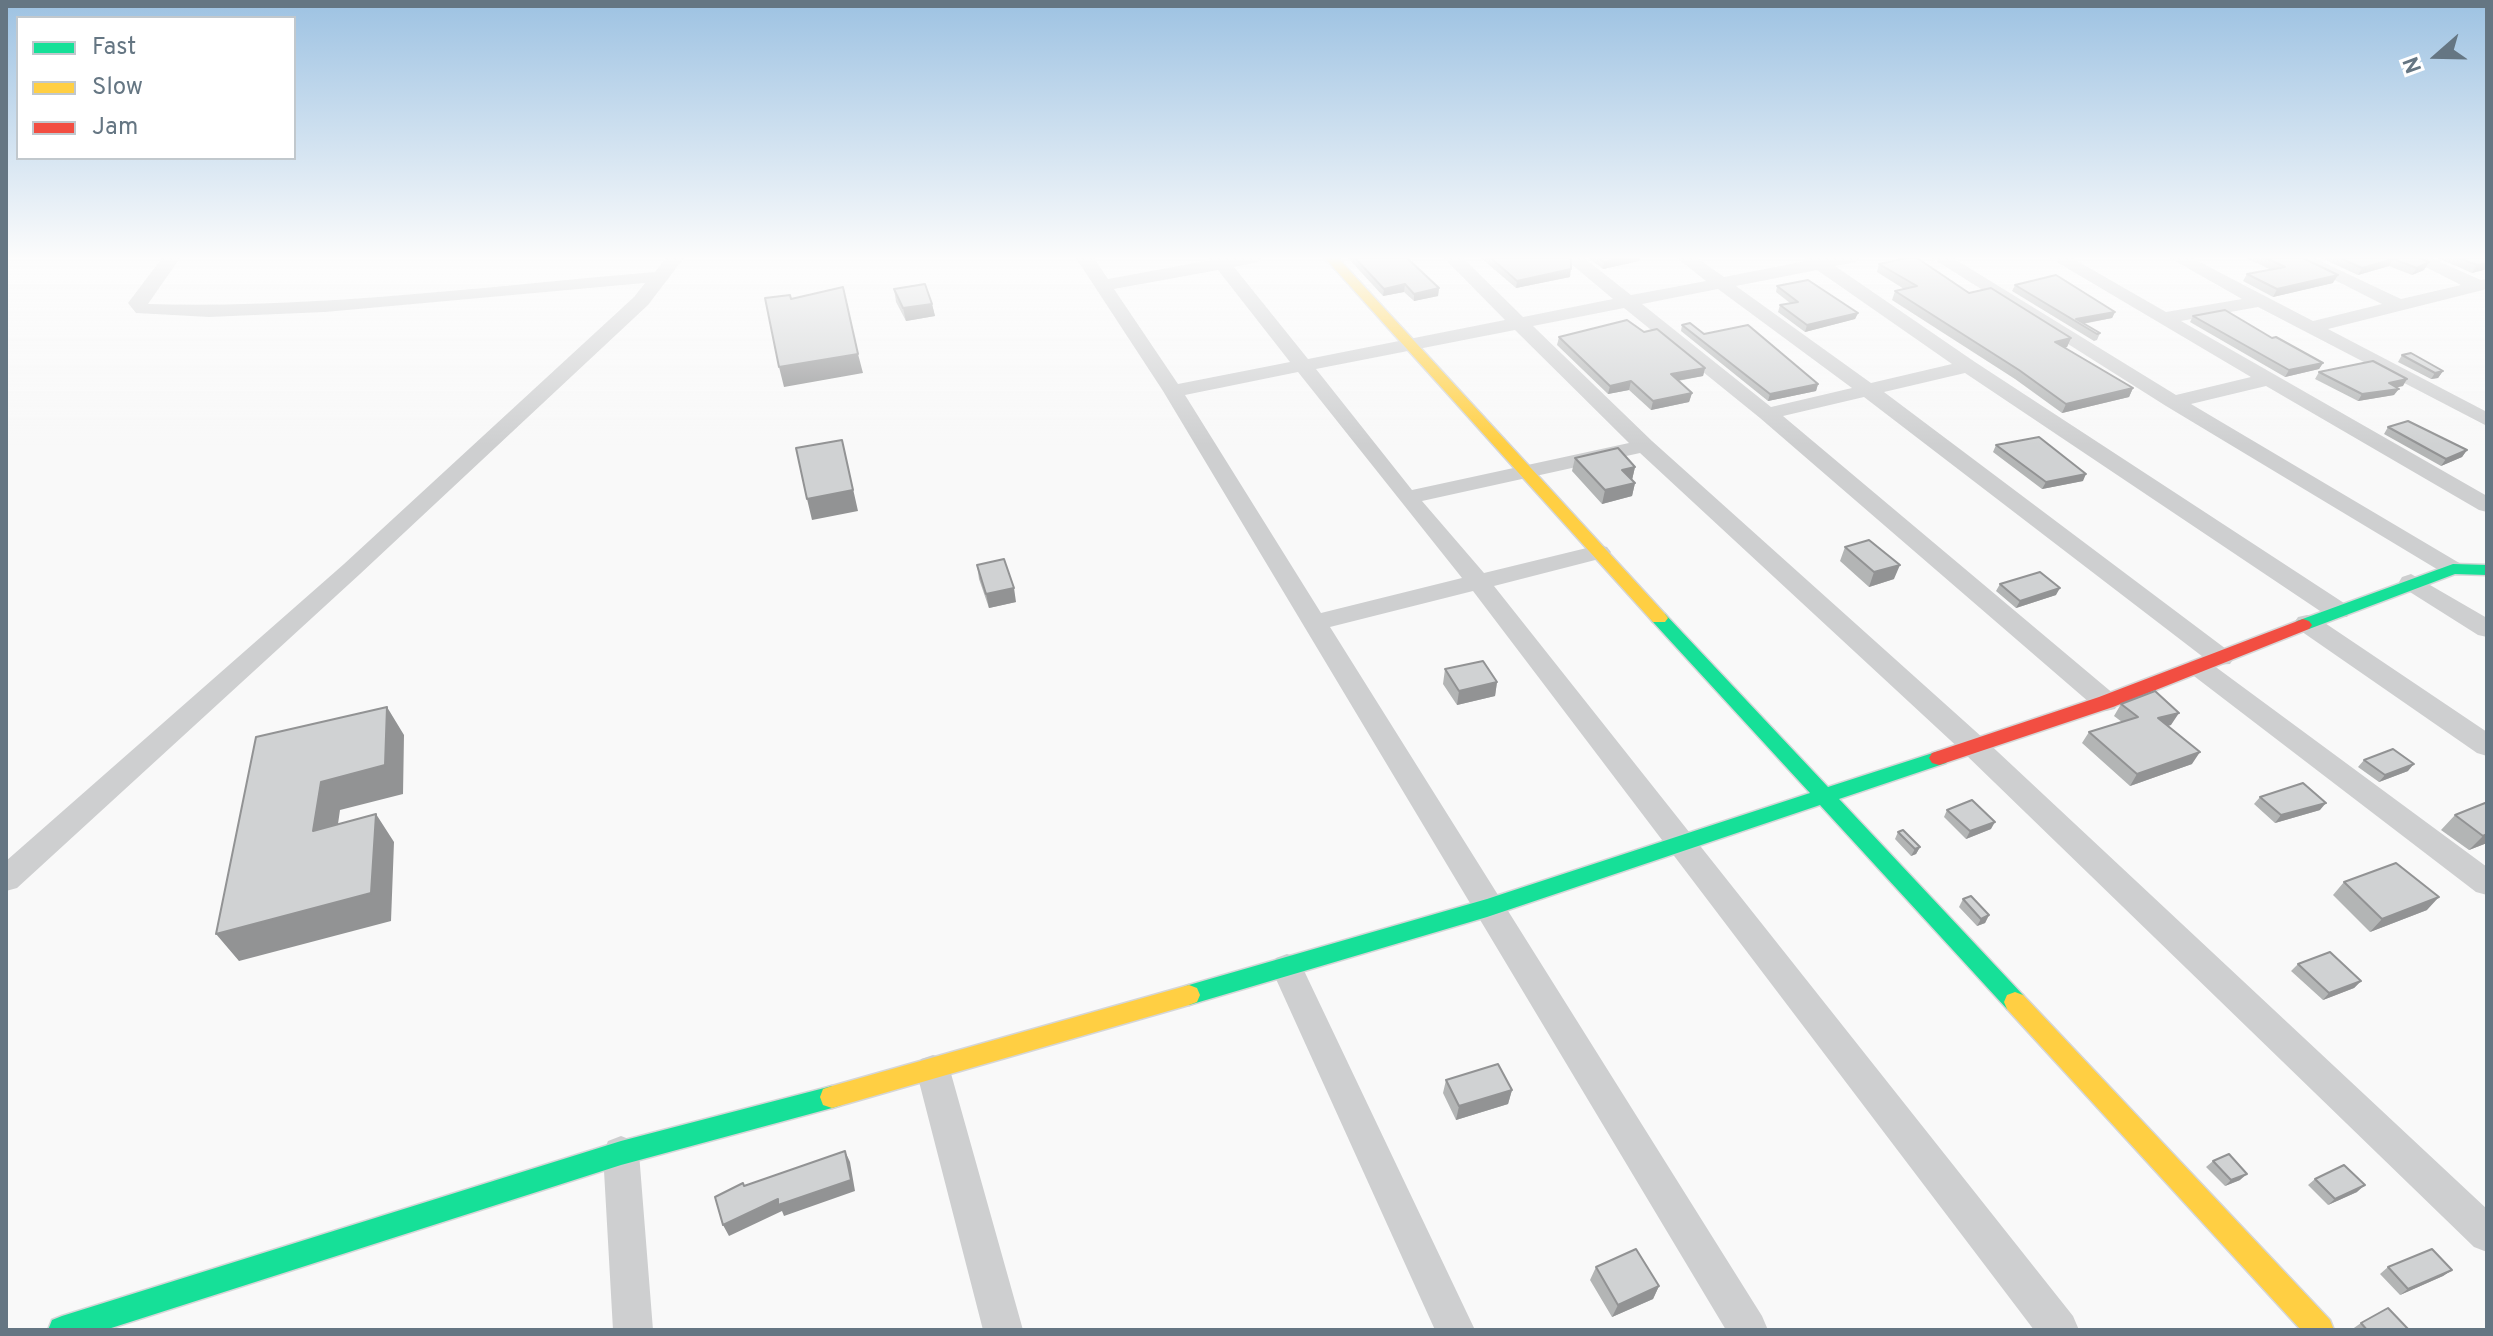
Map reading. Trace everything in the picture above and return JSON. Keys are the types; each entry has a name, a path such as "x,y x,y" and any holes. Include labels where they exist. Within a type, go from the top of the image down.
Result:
{"street":[{"path":"6,879 375,547 620,320"},
{"path":"1127,320 1748,1330"},
{"path":"1266,320 1407,498 1477,580 2059,1330"},
{"path":"1389,320 1522,471 2320,1330"},
{"path":"1517,320 1644,446 1973,745 2487,1234"},
{"path":"1173,391 1540,320"},
{"path":"1651,320 1767,414 2106,702"},
{"path":"1772,320 1868,390 2487,883"},
{"path":"1902,320 2338,611"},
{"path":"2041,320 2453,569"},
{"path":"2169,320 2487,505"},
{"path":"2298,320 2487,420"},
{"path":"2311,327 2337,320"},
{"path":"1767,414 1968,366"},
{"path":"2173,402 2269,379"},
{"path":"1407,498 1644,446"},
{"path":"1314,623 1599,552"},
{"path":"62,1330 621,1153 933,1070 1487,908 2106,702 2411,582 2453,569 2487,570"},
{"path":"2411,582 2487,629"},
{"path":"2307,623 2487,746"},
{"path":"1287,968 1455,1330"},
{"path":"933,1070 1003,1330"},
{"path":"621,1153 633,1330"}],"building":[{"path":"770,320 850,320 858,354 779,367"},
{"path":"1627,320 1644,332 1657,329 1705,368 1671,374 1692,393 1653,401 1631,381 1610,386 1559,337"},
{"path":"1801,320 1827,320 1807,325"},
{"path":"1941,320 2043,320 2071,338 2055,342 2133,388 2066,404"},
{"path":"2074,320 2100,333 2097,334"},
{"path":"2201,320 2242,320 2323,363 2289,370"},
{"path":"1690,323 1704,334 1748,325 1818,384 1770,394 1682,325"},
{"path":"2411,353 2443,371 2435,373 2402,355"},
{"path":"2373,361 2407,379 2389,383 2399,389 2362,394 2319,372"},
{"path":"2408,421 2467,450 2446,459 2388,427"},
{"path":"2039,437 2086,474 2046,482 1996,445"},
{"path":"842,440 853,490 807,499 796,448"},
{"path":"1618,448 1635,467 1622,470 1635,483 1605,490 1575,458"},
{"path":"1869,540 1900,565 1874,572 1845,547"},
{"path":"1004,559 1014,588 986,594 977,565"},
{"path":"2040,572 2060,588 2020,601 2000,584"},
{"path":"1483,661 1497,682 1459,691 1445,669"},
{"path":"2155,691 2179,713 2158,718 2200,752 2137,774 2089,732 2138,717 2121,704"},
{"path":"387,707 385,765 321,782 313,831 376,814 371,893 216,934 256,737"},
{"path":"2393,749 2414,764 2385,775 2364,760"},
{"path":"2303,783 2326,803 2281,815 2260,797"},
{"path":"1972,800 1995,822 1970,831 1947,810"},
{"path":"2485,803 2487,834 2483,836 2455,815"},
{"path":"1903,830 1920,847 1915,849 1898,832"},
{"path":"2396,863 2439,897 2382,919 2344,882"},
{"path":"1971,896 1989,915 1981,919 1963,899"},
{"path":"2330,952 2361,981 2329,993 2298,964"},
{"path":"1498,1064 1512,1090 1459,1106 1446,1080"},
{"path":"845,1151 851,1180 778,1205 778,1199 723,1225 715,1197 743,1183 744,1186"},
{"path":"2229,1154 2247,1174 2231,1180 2213,1161"},
{"path":"2344,1165 2365,1185 2335,1199 2315,1179"},
{"path":"1636,1249 1659,1286 1618,1305 1596,1267"},
{"path":"2432,1249 2452,1270 2408,1289 2388,1267"},
{"path":"2388,1308 2409,1330 2367,1330 2361,1323"}],"traffic: fast":[{"path":"2303,625 2453,569 2487,570"},
{"path":"1659,618 2015,1002"},
{"path":"1189,995 1487,908 1939,758"},
{"path":"62,1330 621,1153 832,1097"}],"traffic: slow":[{"path":"1388,320 1659,618"},
{"path":"832,1097 1189,995"},
{"path":"2015,1002 2320,1330"}],"traffic: jam":[{"path":"1939,758 2106,702 2303,625"}]}
